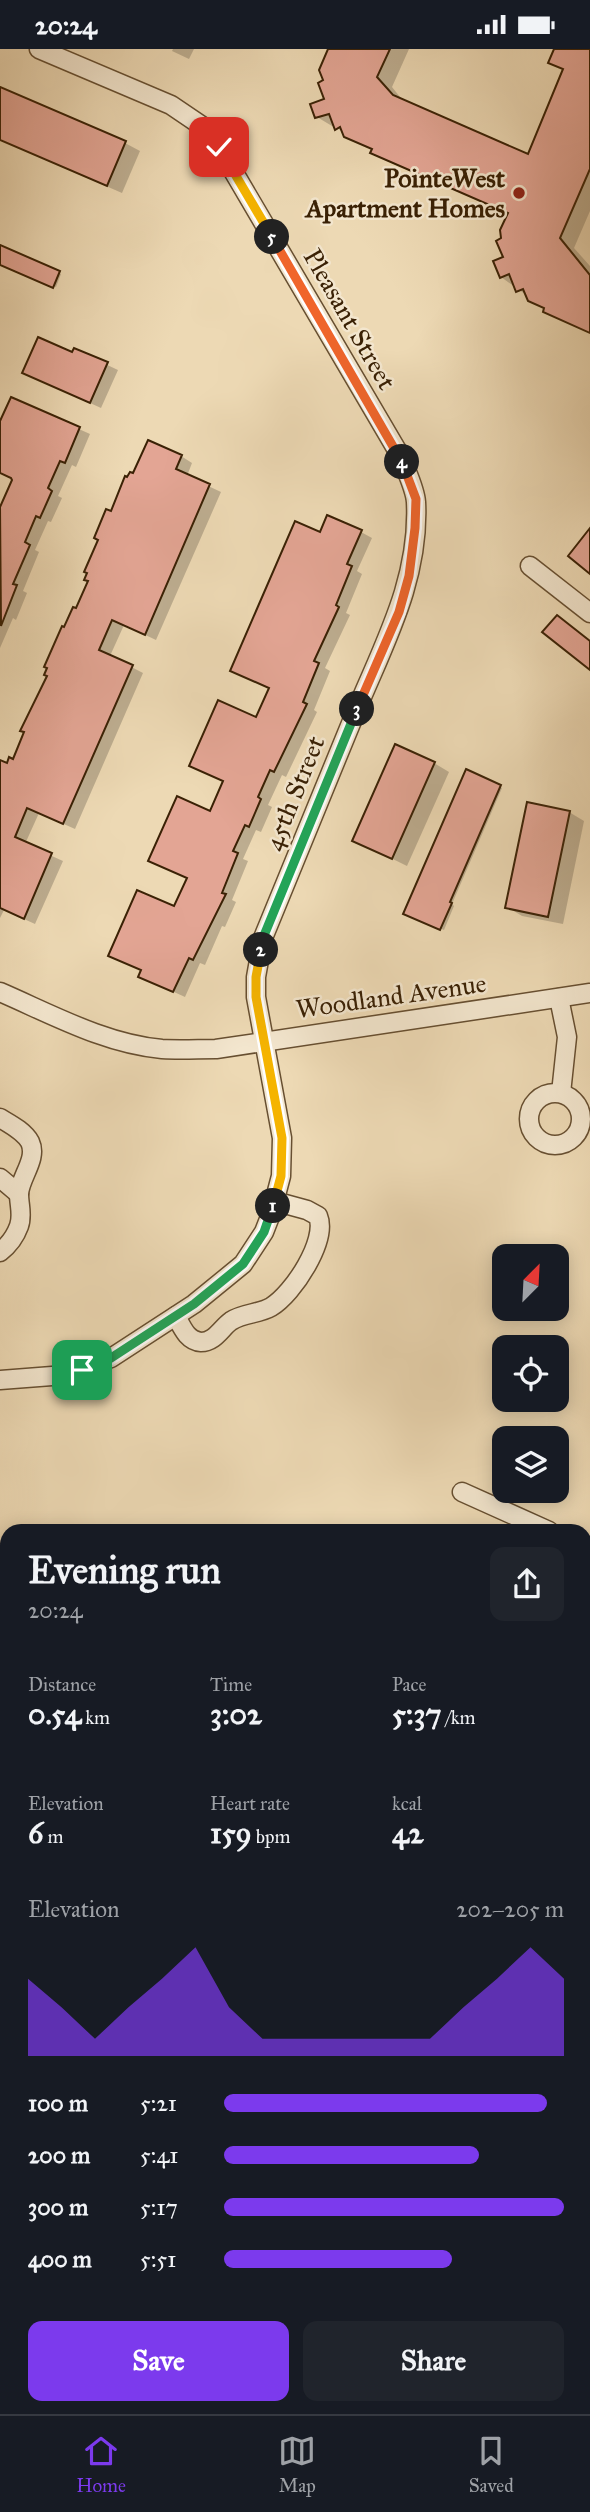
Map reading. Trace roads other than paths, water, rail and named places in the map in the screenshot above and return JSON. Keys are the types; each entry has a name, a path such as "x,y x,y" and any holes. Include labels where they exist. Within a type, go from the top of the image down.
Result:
{"street":[{"name":"Pleasant Street","path":"39,49 171,106 202,126 219,147 401,457 416,499 415,528"},
{"name":"45th Street","path":"0,1380 65,1375 111,1358 194,1304 243,1264 264,1232 281,1176 282,1138 256,997 256,977 263,938 399,612 409,576 415,528"},
{"path":"530,566 590,613"},
{"name":"Woodland Avenue","path":"0,992 86,1029 136,1045 162,1049 216,1049 590,993"},
{"path":"559,998 567,1037 561,1093"},
{"path":"0,1118 19,1130 30,1142 31,1155 19,1194 22,1208 20,1224 14,1238 0,1252"},
{"path":"0,1139 19,1130"},
{"path":"0,1178 19,1194"},
{"path":"176,1316 189,1338 200,1342 211,1340 232,1321 252,1312 268,1309 282,1300 313,1252 322,1225 318,1216 307,1210 274,1201"},
{"path":"461,1492 533,1524"}],"place":[{"name":"PointeWest Apartment Homes","path":"519,193"}]}
